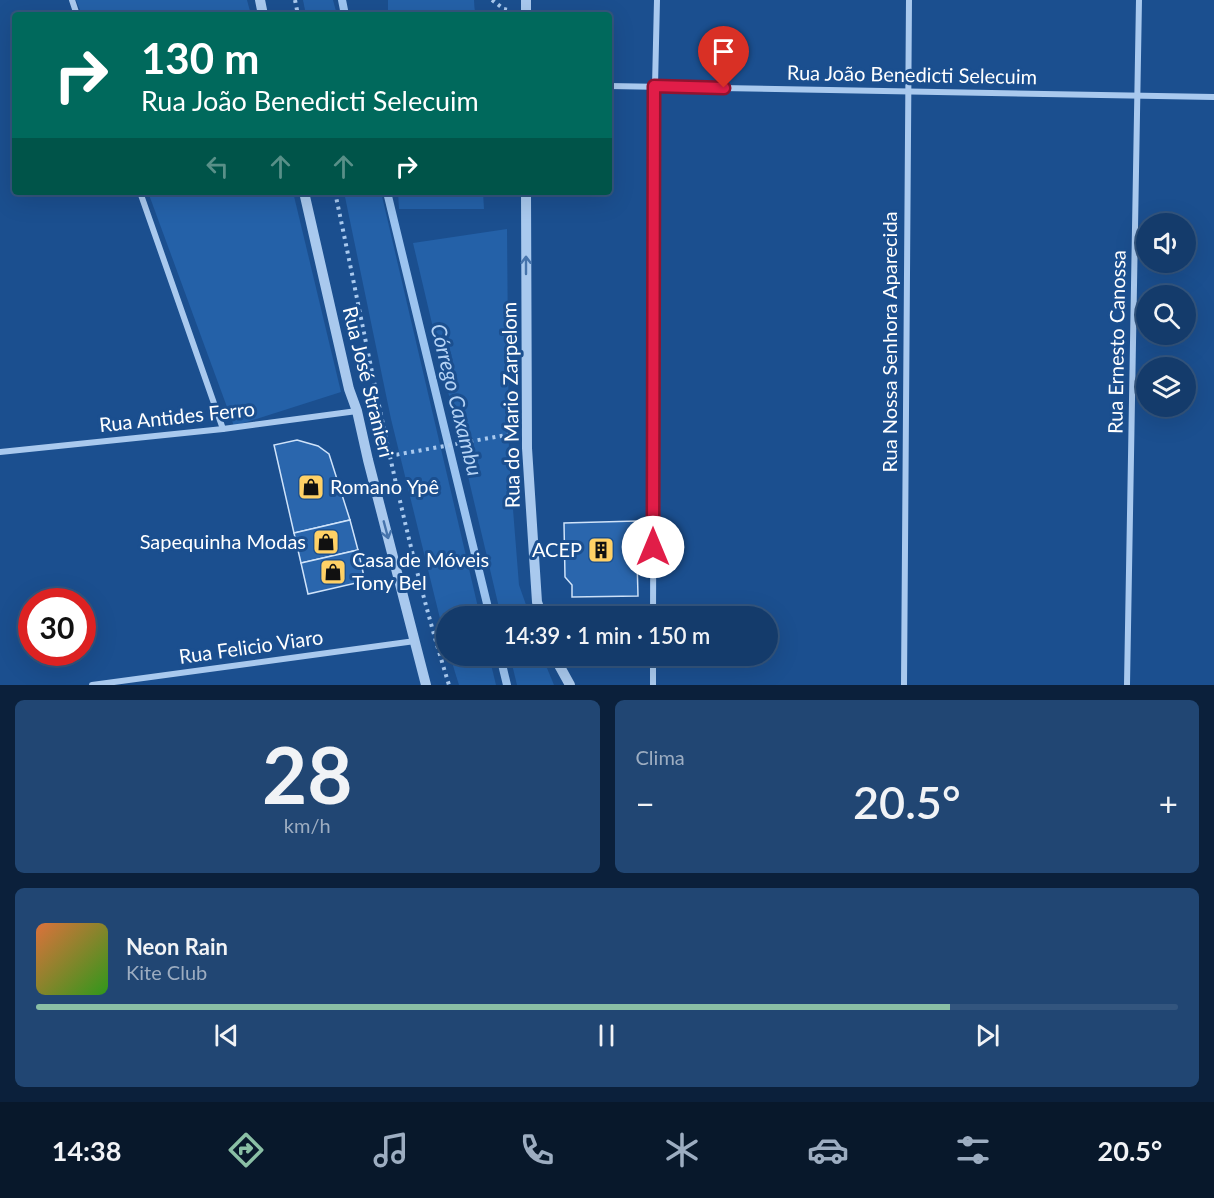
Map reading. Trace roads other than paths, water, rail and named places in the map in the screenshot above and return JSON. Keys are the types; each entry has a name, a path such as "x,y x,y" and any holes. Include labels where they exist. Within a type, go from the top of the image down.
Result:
{"street":[{"path":"653,606 654,86 657,0"},
{"name":"Rua Nossa Senhora Aparecida","path":"904,685 909,0"},
{"name":"Rua Ernesto Canossa","path":"1127,685 1139,0"},
{"name":"Rua João Benedicti Selecuim","path":"612,86 1214,97"},
{"path":"141,195 223,429"},
{"name":"Rua José Stranieri","path":"305,195 349,389 357,411 426,685"},
{"name":"Rua do Mario Zarpelom","path":"526,195 527,431 538,606"},
{"name":"Rua Antides Ferro","path":"0,452 223,429 357,411"},
{"name":"Rua Felicio Viaro","path":"92,685 415,641"},
{"path":"560,666 570,685"},
{"path":"653,666 653,685"}],"waterway":[{"name":"Córrego Caxambu","path":"342,0 344,12"},
{"name":"Córrego Caxambu","path":"388,195 488,606"},
{"name":"Córrego Caxambu","path":"502,666 507,685"}],"place":[{"name":"Romano Ypê","path":"311,487"},
{"name":"Sapequinha Modas","path":"326,542"},
{"name":"ACEP","path":"601,550"},
{"name":"Casa de Móveis Tony Bel","path":"333,572"}]}
